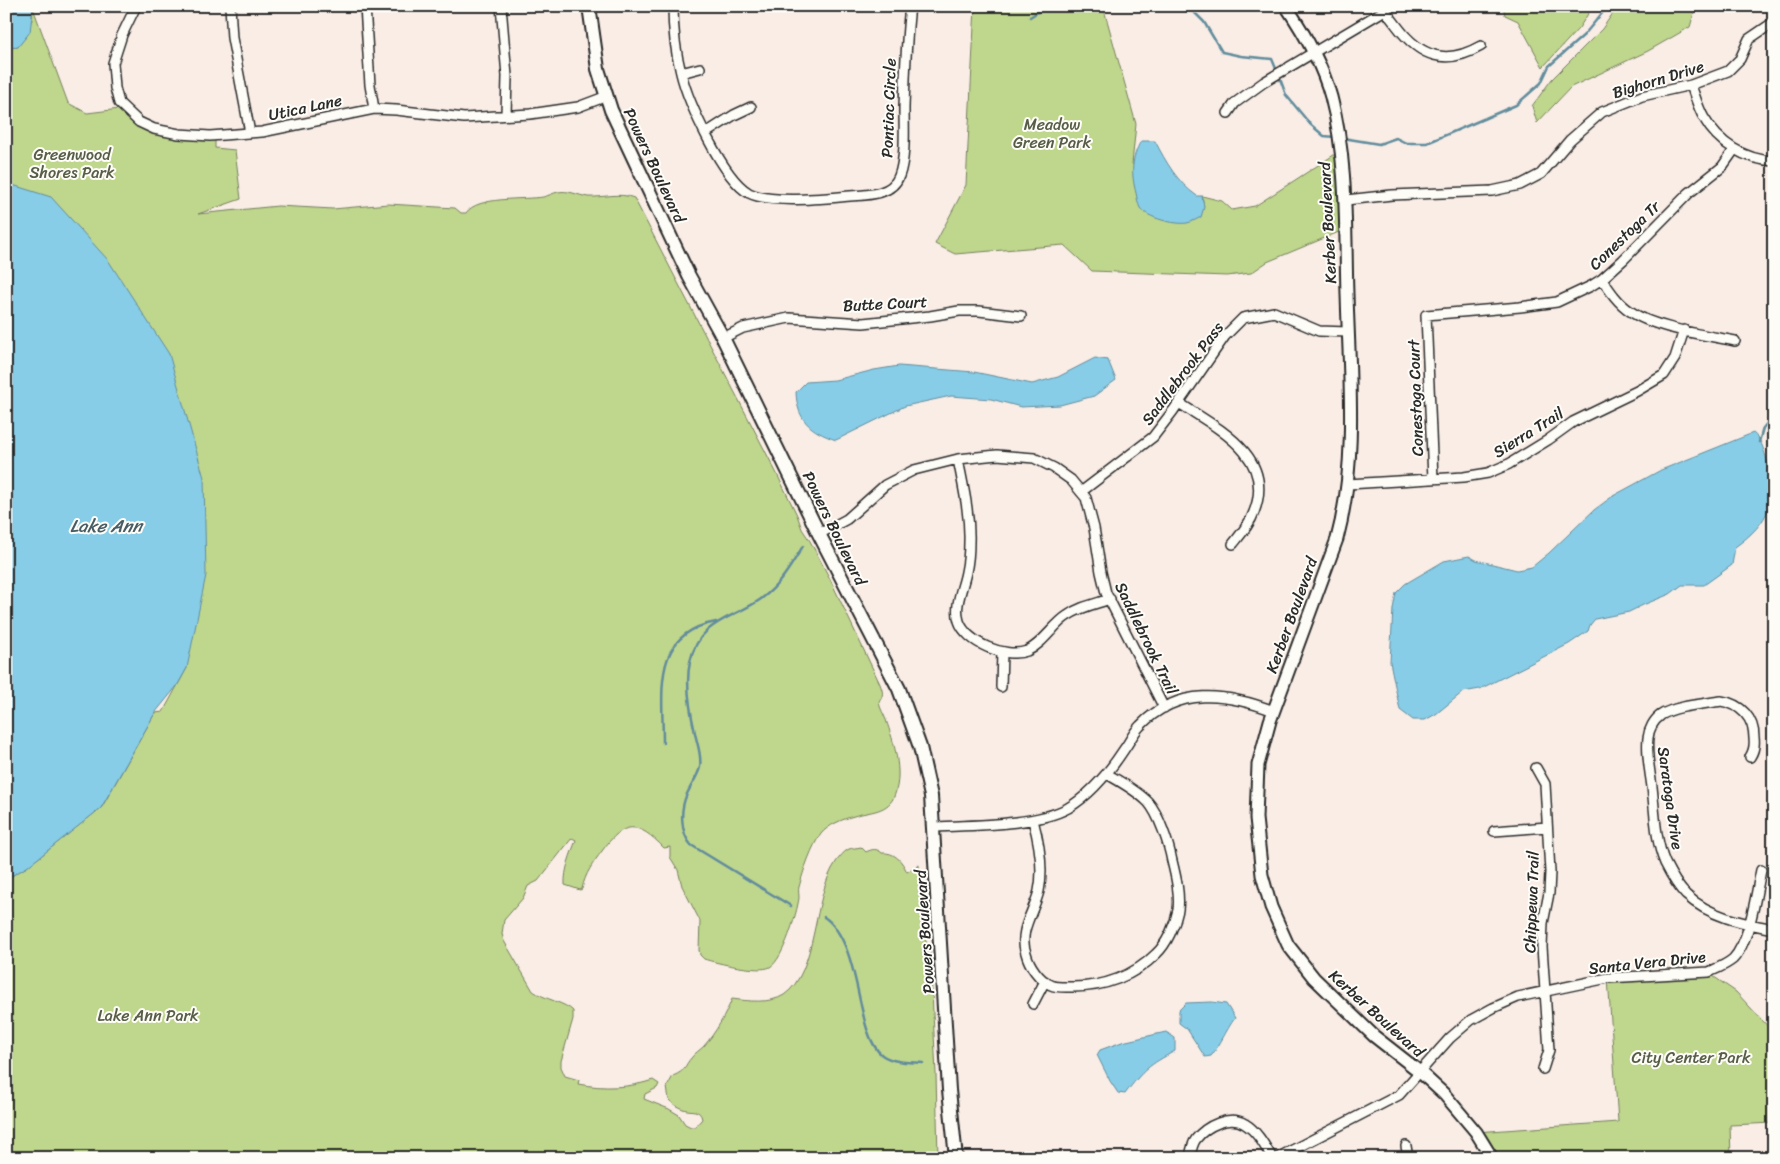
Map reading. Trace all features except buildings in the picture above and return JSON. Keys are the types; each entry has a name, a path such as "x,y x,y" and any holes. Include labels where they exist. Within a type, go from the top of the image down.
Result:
{"main road":[{"name":"Powers Boulevard","path":"589,6 598,69 615,118 684,267 723,338 819,534 899,689 926,767 931,796 949,1090 956,1158"},
{"name":"Powers Boulevard","path":"948,1158 949,1090"}],"street":[{"name":"Utica Lane","path":"136,6 122,35 113,63 115,88 119,103 139,122 154,129 179,134 210,136 262,132 374,109 464,118 530,114 578,107 607,96"},
{"path":"230,6 232,38 250,132"},
{"path":"365,6 370,85 374,109"},
{"path":"501,6 507,76 506,116"},
{"name":"Pontiac Circle","path":"674,6 673,34 681,73 691,102 706,133 727,172 739,186 750,194 773,199 832,198 870,194 890,189 899,176 904,147 905,46 910,6"},
{"name":"Kerber Boulevard","path":"1286,6 1320,65 1331,98 1338,137 1346,200 1349,386 1348,484 1337,539 1274,711 1258,765 1256,818 1262,875 1271,907 1288,945 1314,978 1374,1036 1420,1072 1444,1094 1476,1132 1492,1158"},
{"path":"1228,113 1235,104 1264,82 1314,53 1384,8 1404,36 1420,50 1432,55 1459,56 1481,46"},
{"name":"Bighorn Drive","path":"1346,200 1392,195 1492,191 1520,186 1541,174 1570,140 1602,112 1642,96 1691,85 1728,72 1740,59 1748,38 1774,22"},
{"path":"681,73 700,68"},
{"path":"1691,85 1699,107 1712,129 1734,150 1753,158 1774,161"},
{"path":"706,133 734,115 751,108"},
{"name":"Conestoga Tr","path":"1426,315 1557,302 1602,279 1688,193 1722,167 1734,150"},
{"path":"1602,279 1614,297 1629,311 1647,321 1735,341"},
{"name":"Butte Court","path":"723,338 743,328 789,318 863,323 959,311 978,311 1022,316"},
{"name":"Saddlebrook Pass","path":"1081,492 1153,437 1225,336 1243,318 1274,312 1319,331 1348,332"},
{"name":"Conestoga Court","path":"1426,315 1433,479"},
{"name":"Sierra Trail","path":"1348,484 1433,479 1488,473 1509,464 1573,422 1637,391 1664,375 1675,358 1684,330"},
{"path":"1179,402 1227,434 1249,455 1255,469 1259,492 1254,512 1245,529 1233,544"},
{"name":"Saddlebrook Trail","path":"819,534 847,519 885,485 914,470 958,459 997,455 1034,458 1054,468 1072,480 1086,498 1094,528 1101,572 1110,599 1164,708"},
{"path":"958,459 969,517 969,543 966,571 957,605 959,622 967,634 977,642 1002,652 1027,651 1040,642 1065,616 1110,599"},
{"path":"1001,687 1002,652"},
{"path":"933,827 1033,820 1067,808 1083,797 1107,774 1139,726 1164,708 1184,700 1202,696 1239,699 1274,711"},
{"name":"Saratoga Drive","path":"1750,757 1754,749 1752,723 1741,709 1727,702 1721,701 1661,715 1649,732 1648,755 1658,841 1665,862 1685,894 1723,918 1774,929"},
{"name":"Chippewa Trail","path":"1536,768 1545,784 1550,872 1549,893 1543,923 1542,947 1549,1050 1543,1069"},
{"path":"1033,820 1039,842 1041,874 1039,892 1025,928 1023,940 1025,952 1031,966 1051,986 1062,987 1103,984 1122,978 1139,969 1158,953 1170,934 1178,910 1177,886 1170,852 1159,821 1149,803 1107,774"},
{"path":"1494,832 1547,828"},
{"name":"Santa Vera Drive","path":"1277,1158 1399,1095 1450,1038 1471,1020 1518,997 1608,978 1709,972 1722,967 1732,960 1745,940 1761,870"},
{"path":"1033,1004 1045,981"},
{"path":"1190,1158 1195,1141 1201,1134 1225,1121 1234,1120 1244,1123 1252,1129 1272,1158"},
{"path":"1406,1146 1408,1158"}],"green space":[{"name":"Meadow Green Park","path":"975,6 1103,6 1136,124 1132,164 1204,207 1202,196 1222,201 1232,210 1255,206 1340,151 1346,229 1267,262 1251,273 1227,276 1092,271 1064,245 955,254 935,244 966,185"},
{"path":"1503,6 1593,6 1579,28 1543,67 1518,21 1505,15"},
{"path":"1618,6 1696,6 1690,27 1648,51 1571,87 1537,123 1532,106 1552,79 1602,29"},
{"path":"33,8 68,103 87,113 128,108 165,132 189,139 215,140 215,148 235,150 241,199 198,214 278,206 333,209 388,204 455,208 461,213 466,213 480,204 490,201 543,197 556,192 569,192 588,197 617,195 634,198 776,472 802,529 829,577 880,684 882,697 879,702 889,729 898,766 897,785 895,794 888,805 878,810 850,817 832,825 821,834 811,852 803,874 799,888 798,905 789,936 775,963 765,969 718,963 704,959 700,955 700,921 682,886 678,870 670,857 670,847 664,848 646,833 639,829 631,828 624,829 610,841 593,864 580,890 565,885 567,868 576,840 572,838 538,881 528,886 523,898 504,920 502,934 504,941 533,991 573,1011 573,1019 561,1061 561,1067 565,1076 579,1080 578,1084 597,1087 626,1086 653,1080 659,1084 657,1088 645,1094 644,1099 669,1109 679,1115 685,1124 695,1127 702,1119 699,1113 683,1109 672,1103 669,1100 667,1087 673,1076 683,1070 689,1060 704,1046 723,1018 732,999 772,1000 784,995 795,984 809,952 828,877 841,855 849,849 861,847 866,852 876,850 891,854 903,864 907,872 919,865 923,923 930,951 938,1158 6,1158 6,879 27,867 102,807 155,713 163,712 187,668 6,189 6,48 18,47 32,20"},
{"name":"City Center Park","path":"1707,972 1736,992 1774,1033 1774,1123 1730,1125 1731,1158 1492,1158 1476,1132 1618,1122 1608,978"}],"water":[{"path":"6,6 33,6 30,32 18,47 6,48"},
{"path":"1141,141 1155,141 1178,178 1197,196 1202,196 1204,207 1201,217 1187,223 1176,223 1155,218 1140,208 1134,186 1133,173 1135,154"},
{"name":"Lake Ann","path":"6,183 51,197 108,260 169,354 204,478 206,575 187,668 177,686 155,713 101,808 27,867 6,879"},
{"path":"1095,358 1108,360 1116,380 1094,396 1060,405 1021,407 991,399 951,396 905,406 836,440 812,428 802,417 797,402 796,392 806,382 835,380 899,366 974,372 1032,384 1058,377"},
{"path":"1753,433 1760,441 1766,457 1772,485 1772,497 1769,508 1757,528 1735,547 1732,565 1704,585 1682,585 1670,594 1629,612 1595,619 1588,631 1569,644 1480,689 1463,692 1436,714 1425,720 1413,720 1400,710 1390,662 1393,609 1396,593 1405,584 1444,561 1469,556 1476,560 1517,570 1532,567 1594,510 1613,496 1661,470"},
{"path":"1212,1002 1226,1004 1235,1018 1215,1051 1211,1056 1205,1057 1187,1029 1179,1023 1179,1010 1186,1003"},
{"path":"1166,1032 1175,1038 1175,1051 1147,1069 1125,1094 1118,1093 1097,1055 1100,1050 1122,1042"}],"waterway":[{"path":"1030,17 1047,6"},
{"path":"1188,6 1204,22 1222,52 1272,59 1277,71"},
{"path":"1343,138 1379,144 1396,138 1406,143 1427,143 1516,105 1541,83 1549,66 1584,35 1608,6"},
{"path":"1279,76 1286,95 1310,124 1324,136 1335,137"},
{"path":"1759,442 1763,428 1774,415"},
{"path":"791,906 691,845 687,840 683,827 682,813 685,800 700,767 700,754 691,716 688,688 690,662 694,648 701,637 718,622 750,606 768,594 785,575 803,546"},
{"path":"663,743 663,685 665,668 671,652 680,638 695,628 716,622"},
{"path":"824,917 834,926 842,938 853,968 867,1029 879,1053 886,1058 902,1062 923,1063"}],"park label":[{"name":"Greenwood Shores Park","path":"72,163"},
{"name":"Lake Ann Park","path":"148,1015"}]}
